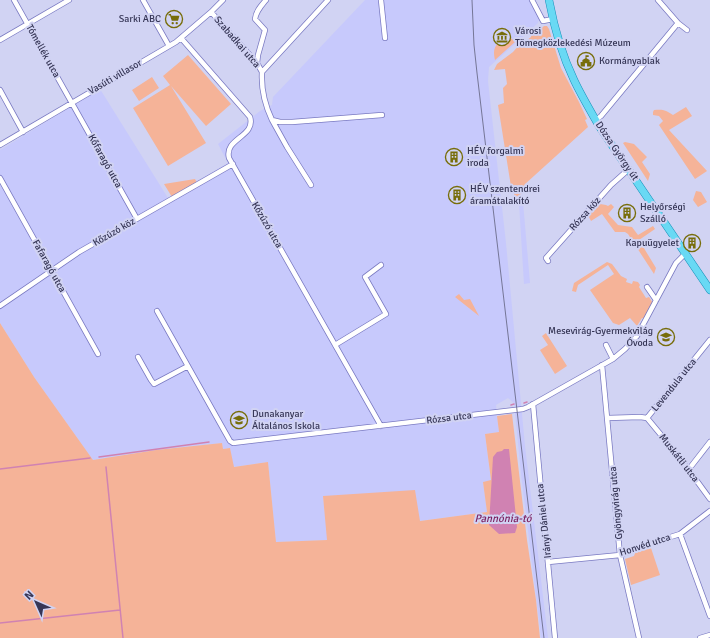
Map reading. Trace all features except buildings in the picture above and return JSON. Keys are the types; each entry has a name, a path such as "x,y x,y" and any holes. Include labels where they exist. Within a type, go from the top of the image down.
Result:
{"main road":[{"name":"Dózsa György út","path":"549,0 553,20 567,63 596,120 710,290"}],"street":[{"name":"Tómellék utca","path":"14,0 72,102"},
{"path":"0,40 69,0"},
{"path":"142,0 169,46"},
{"name":"Vasúti villasor","path":"0,145 169,46 181,38 211,12 222,0"},
{"path":"257,63 265,30 255,19 255,15 258,8 266,0"},
{"path":"311,185 286,147 269,114 262,83 262,72 328,0"},
{"path":"381,0 385,38"},
{"path":"532,0 544,21 553,20"},
{"path":"658,0 687,30"},
{"name":"Szabadkai utca","path":"211,12 257,63 262,72"},
{"path":"596,120 601,116 678,22"},
{"name":"Kőzúzó utca","path":"181,38 250,117 251,121 249,129 232,144 229,149 229,158 381,426"},
{"path":"0,90 23,132"},
{"name":"Kőfaragó utca","path":"72,102 137,219"},
{"path":"272,120 292,122 382,115"},
{"name":"Kőzúzó köz","path":"0,306 79,252 233,164"},
{"name":"Rózsa köz","path":"548,261 546,258 586,217 611,185 629,169"},
{"name":"Fafaragó utca","path":"0,178 98,354"},
{"name":"Rózsa utca","path":"157,311 230,441 233,443 523,409 613,359 625,349 637,336 676,263 685,254"},
{"path":"335,345 386,314 365,276 381,266"},
{"path":"647,287 656,300"},
{"name":"Levendula utca","path":"608,418 647,418 710,340"},
{"path":"606,345 613,359"},
{"path":"138,358 154,384 188,366"},
{"name":"Gyöngyvirág utca","path":"602,365 620,555 639,638"},
{"name":"Irányi Dániel utca","path":"533,404 555,638"},
{"name":"Muskátli utca","path":"647,418 669,443 710,499"},
{"path":"689,469 710,442"},
{"name":"Honvéd utca","path":"548,562 620,555 680,534 710,511"},
{"path":"680,534 710,616"},
{"path":"700,638 710,635"}],"shaded area":[{"path":"365,0 529,0 539,18 538,23 489,67 488,81 506,243 525,446 548,638 541,638 514,403 508,398 496,405 499,432 485,434 491,481 483,482 487,512 419,521 323,496 328,540 276,542 268,462 233,467 230,448 223,449 222,443 157,450 93,460 34,377 0,323 0,150 100,89 168,198 228,163 218,144 260,111 272,105 273,97"},
{"path":"544,26 547,26 549,29 561,68 587,119 585,120 588,127 524,185 526,189 515,198 514,193 512,193 498,105 504,103 503,88 507,84 505,69 494,70 497,64 513,52 521,43 522,44 531,37 531,35"},
{"path":"504,36 510,37 515,42 495,60 494,49"},
{"path":"188,55 231,104 206,126 171,86 206,143 168,166 133,108 170,85 163,76"},
{"path":"152,77 159,88 139,101 132,90"},
{"path":"686,107 692,116 669,130 707,171 695,179 659,125 663,121 659,116 653,115 654,110 660,110 666,111 673,115"},
{"path":"623,143 634,144 647,157 642,162 650,174 648,181"},
{"path":"195,179 197,183 172,197 164,184"},
{"path":"696,191 701,192 707,202 698,207 693,200"},
{"path":"523,202 530,283 524,284 519,203"},
{"path":"600,204 608,206 611,204 614,207 608,214 618,225 632,227 638,235 653,226 655,229 639,240 656,268 654,274 628,234 625,232 615,232 602,214 591,221 588,215 593,208"},
{"path":"607,262 612,264 621,276 627,279 626,282 632,284 633,281 638,282 640,285 639,287 646,298 649,297 653,303 644,319 642,318 637,326 630,318 619,325 613,323 590,290 614,274 608,265 578,285 576,292 572,291 574,283"},
{"path":"459,294 464,300 470,299 479,316 455,297"},
{"path":"0,323 34,377 93,460 156,450 222,443 223,449 230,448 234,467 268,462 276,542 327,540 323,496 415,490 420,521 487,512 483,482 491,480 485,434 499,432 497,416 512,414 540,638 0,638"},
{"path":"546,333 567,366 555,374 540,350 548,345 542,336"},
{"path":"651,548 660,575 631,585 625,559 634,556 635,553"}],"water":[{"name":"Pannónia-tó","path":"504,449 509,449 517,527 515,533 499,534 489,525 493,457 497,452"}],"waterway":[{"path":"99,457 209,442"},
{"path":"0,469 90,458"},
{"path":"106,467 123,638"},
{"path":"0,623 120,610"}],"tram line":[{"path":"472,0 477,73 544,638"}],"place":[{"name":"Sarki ABC","path":"174,19"},
{"name":"Városi Tömegközlekedési Múzeum","path":"502,37"},
{"name":"Kormányablak","path":"586,61"},
{"name":"HÉV forgalmi iroda","path":"454,157"},
{"name":"HÉV szentendrei áramátalakító","path":"457,195"},
{"name":"Helyőrségi Szálló","path":"627,213"},
{"name":"Kapuügyelet","path":"692,243"},
{"name":"Mesevirág-Gyermekvilág Óvoda","path":"666,337"},
{"name":"Dunakanyar Általános Iskola","path":"239,420"}]}
